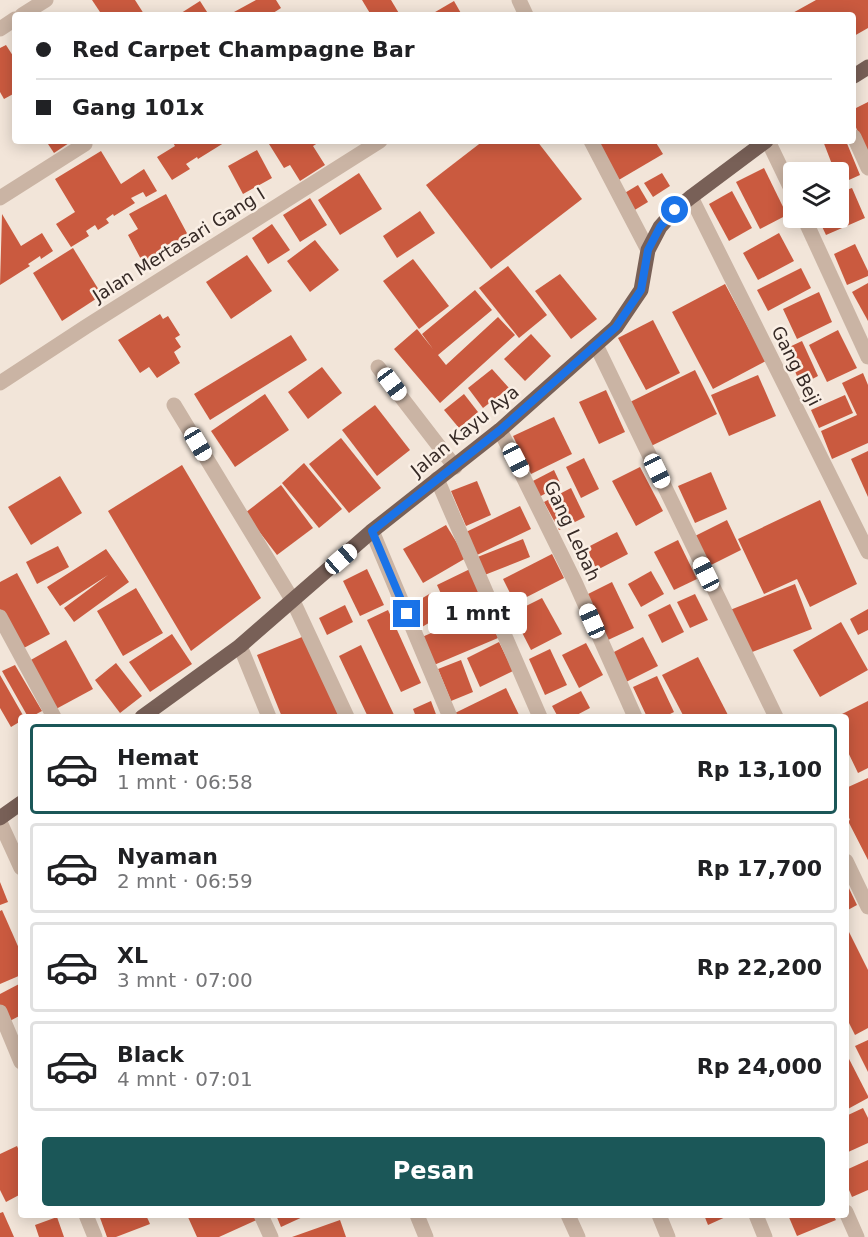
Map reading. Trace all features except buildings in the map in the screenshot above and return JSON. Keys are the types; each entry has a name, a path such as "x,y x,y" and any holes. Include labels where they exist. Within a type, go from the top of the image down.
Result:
{"main road":[{"name":"Jalan Kayu Aya","path":"146,714 240,646 372,531 500,430 616,327 641,290 648,250 660,227 691,197 763,144"},
{"path":"0,820 18,805"}],"street":[{"path":"27,12 46,0"},
{"path":"856,141 868,168"},
{"path":"0,198 85,144"},
{"name":"Jalan Mertasari Gang I","path":"0,383 375,144"},
{"path":"593,144 648,250"},
{"path":"768,144 783,173"},
{"name":"Gang Beji","path":"691,197 868,552"},
{"path":"809,228 868,357"},
{"path":"596,345 775,714"},
{"path":"378,367 456,467"},
{"path":"174,405 293,601 346,714"},
{"name":"Gang Lebah","path":"500,430 575,582 634,714"},
{"path":"437,479 539,714"},
{"path":"372,531 449,714"},
{"path":"0,617 52,714"},
{"path":"240,646 268,714"},
{"path":"0,820 18,861"},
{"path":"849,867 868,907"},
{"path":"0,1012 18,1055"},
{"path":"87,1218 95,1237"},
{"path":"262,1218 271,1237"},
{"path":"418,1218 426,1237"},
{"path":"569,1218 578,1237"},
{"path":"660,1218 668,1237"},
{"path":"757,1218 765,1237"},
{"path":"849,1218 857,1237"}],"route":[{"path":"407,614 372,531 437,479 456,467 616,327 641,290 648,250 660,227 675,210"}]}
